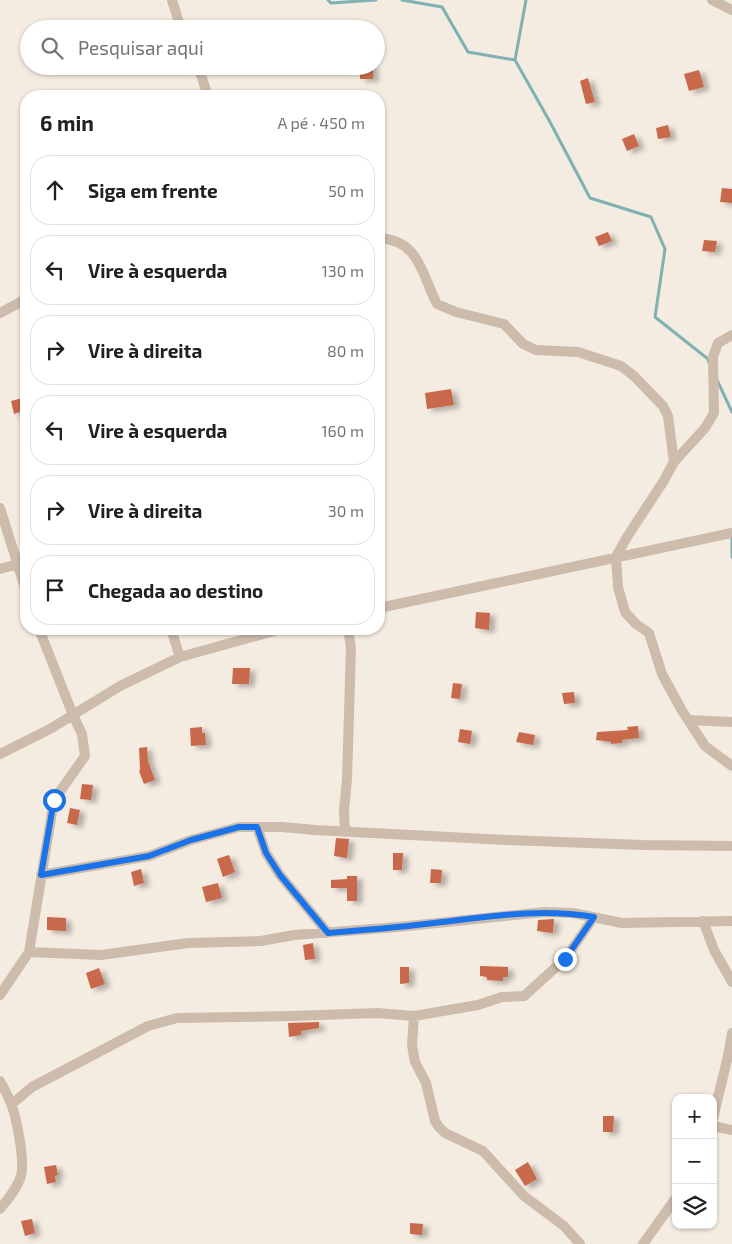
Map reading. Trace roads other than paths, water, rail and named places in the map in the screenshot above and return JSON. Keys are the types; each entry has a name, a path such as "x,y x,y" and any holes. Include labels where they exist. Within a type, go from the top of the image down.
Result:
{"street":[{"path":"172,0 178,20"},
{"path":"712,0 732,10"},
{"path":"201,75 206,90"},
{"path":"385,239 401,244 421,264 437,304 456,312 504,324 528,347 536,350 586,354 621,366 634,376 663,406 668,416 674,462"},
{"path":"0,313 20,302"},
{"path":"732,335 718,343 713,357 714,413 704,428 674,462 616,557 618,587 625,612 636,624 649,633 662,674 705,746 732,766"},
{"path":"0,508 20,571"},
{"path":"385,607 732,533"},
{"path":"0,569 18,564"},
{"path":"0,995 28,952 54,800 85,756 82,734 72,715 41,635"},
{"path":"173,635 180,657"},
{"path":"0,754 50,729 120,686 180,657 259,635"},
{"path":"345,831 344,811 347,779 351,648 349,635"},
{"path":"688,720 732,722"},
{"path":"41,875 149,856 191,840 239,827 282,826 545,841 732,846"},
{"path":"257,827 266,853 280,875 328,933"},
{"path":"28,952 100,954 188,943 260,941 294,935 398,927 544,912 573,913 622,923 732,921"},
{"path":"12,1104 32,1087 148,1026 177,1018 377,1013 414,1016 478,1005 502,997 524,996 565,959 594,917"},
{"path":"703,921 714,950 732,982"},
{"path":"414,1016 412,1045 416,1062 426,1083 435,1121 439,1127 445,1132 483,1151 524,1196 564,1226 580,1244"},
{"path":"717,1101 732,1033"},
{"path":"0,1081 12,1104 17,1124 21,1159 21,1175 11,1196 0,1209"},
{"path":"717,1127 732,1130"},
{"path":"643,1244 672,1204"}],"waterway":[{"path":"328,0 331,3 376,0"},
{"path":"402,0 442,7 468,52 515,60"},
{"path":"526,0 515,60 590,198 651,217 665,249 655,317 708,359 709,363"},
{"path":"717,380 732,412"},
{"path":"732,536 732,557"}]}
